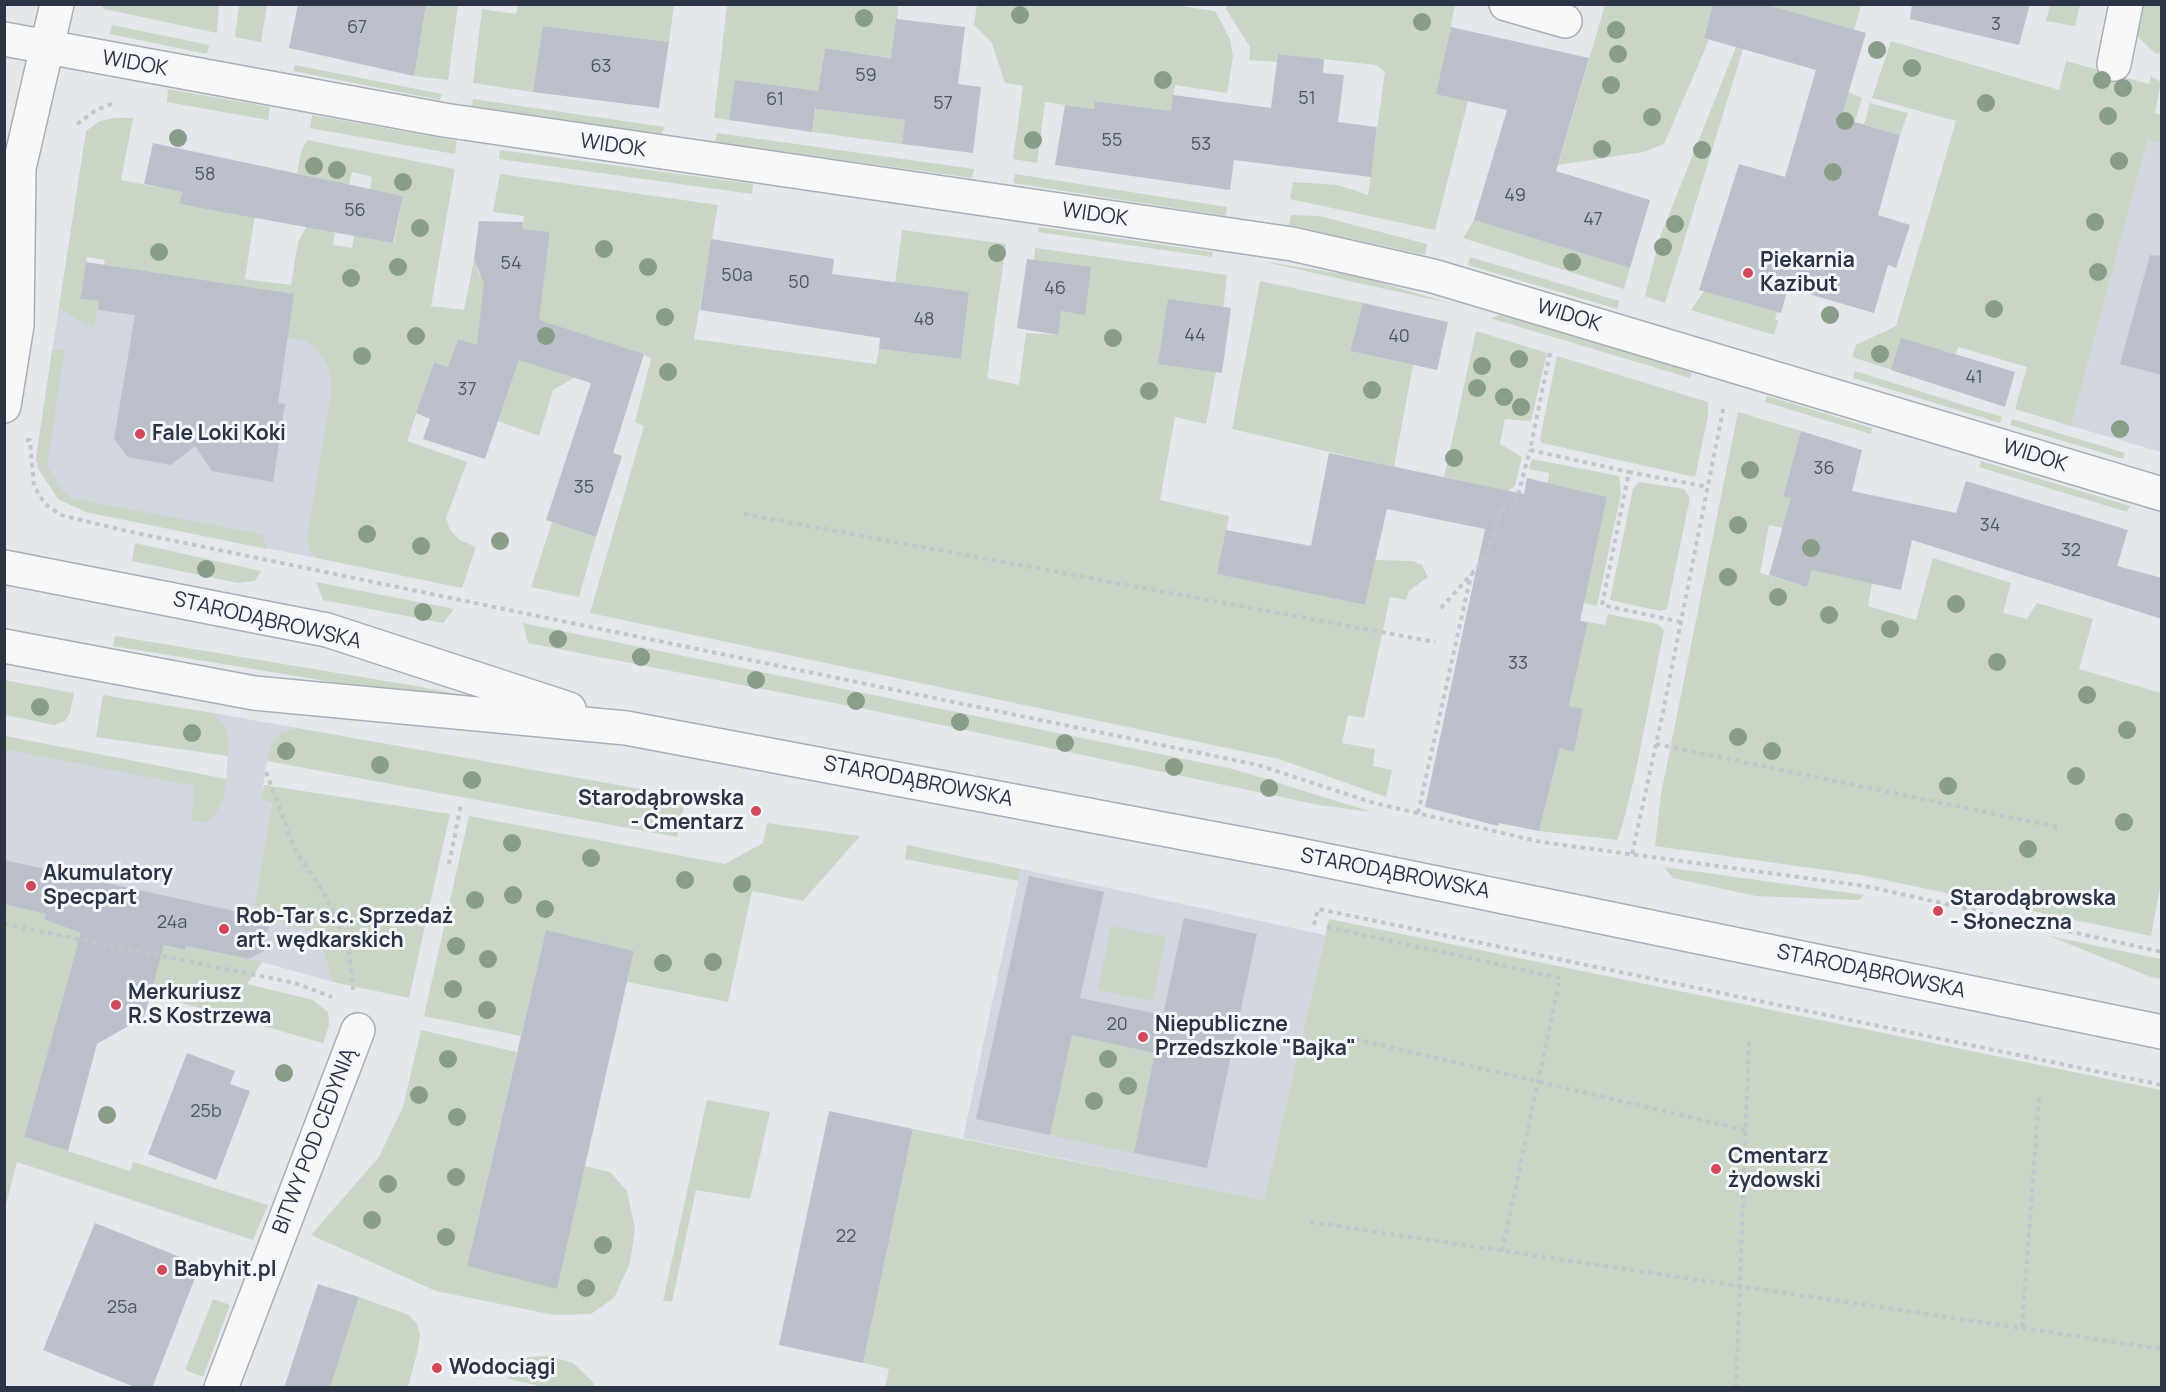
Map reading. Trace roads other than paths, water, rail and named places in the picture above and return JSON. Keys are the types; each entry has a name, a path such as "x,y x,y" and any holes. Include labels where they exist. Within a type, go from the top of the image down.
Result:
{"street":[{"path":"4,206 19,168 57,4"},
{"path":"1506,4 1565,21"},
{"path":"2114,64 2126,4"},
{"name":"WIDOK","path":"4,39 48,49 444,120 1292,244 1433,276 2162,494"},
{"path":"4,406 17,325 19,168"},
{"name":"STARODĄBROWSKA","path":"4,567 327,630 626,728"},
{"name":"STARODĄBROWSKA","path":"4,646 254,693 626,728 1301,855 2162,1032"},
{"name":"BITWY POD CEDYNIĄ","path":"221,1388 358,1030"}],"place":[{"name":"Piekarnia Kazibut","path":"1748,273"},
{"name":"Fale Loki Koki","path":"140,434"},
{"name":"Starodąbrowska - Cmentarz","path":"756,811"},
{"name":"Akumulatory Specpart","path":"31,886"},
{"name":"Starodąbrowska - Słoneczna","path":"1938,911"},
{"name":"Rob-Tar s.c. Sprzedaż art. wędkarskich","path":"224,929"},
{"name":"Merkuriusz R.S Kostrzewa","path":"116,1005"},
{"name":"Niepubliczne Przedszkole \"Bajka\"","path":"1143,1037"},
{"name":"Cmentarz żydowski","path":"1716,1169"},
{"name":"Babyhit.pl","path":"162,1270"},
{"name":"Wodociągi","path":"437,1368"}]}
